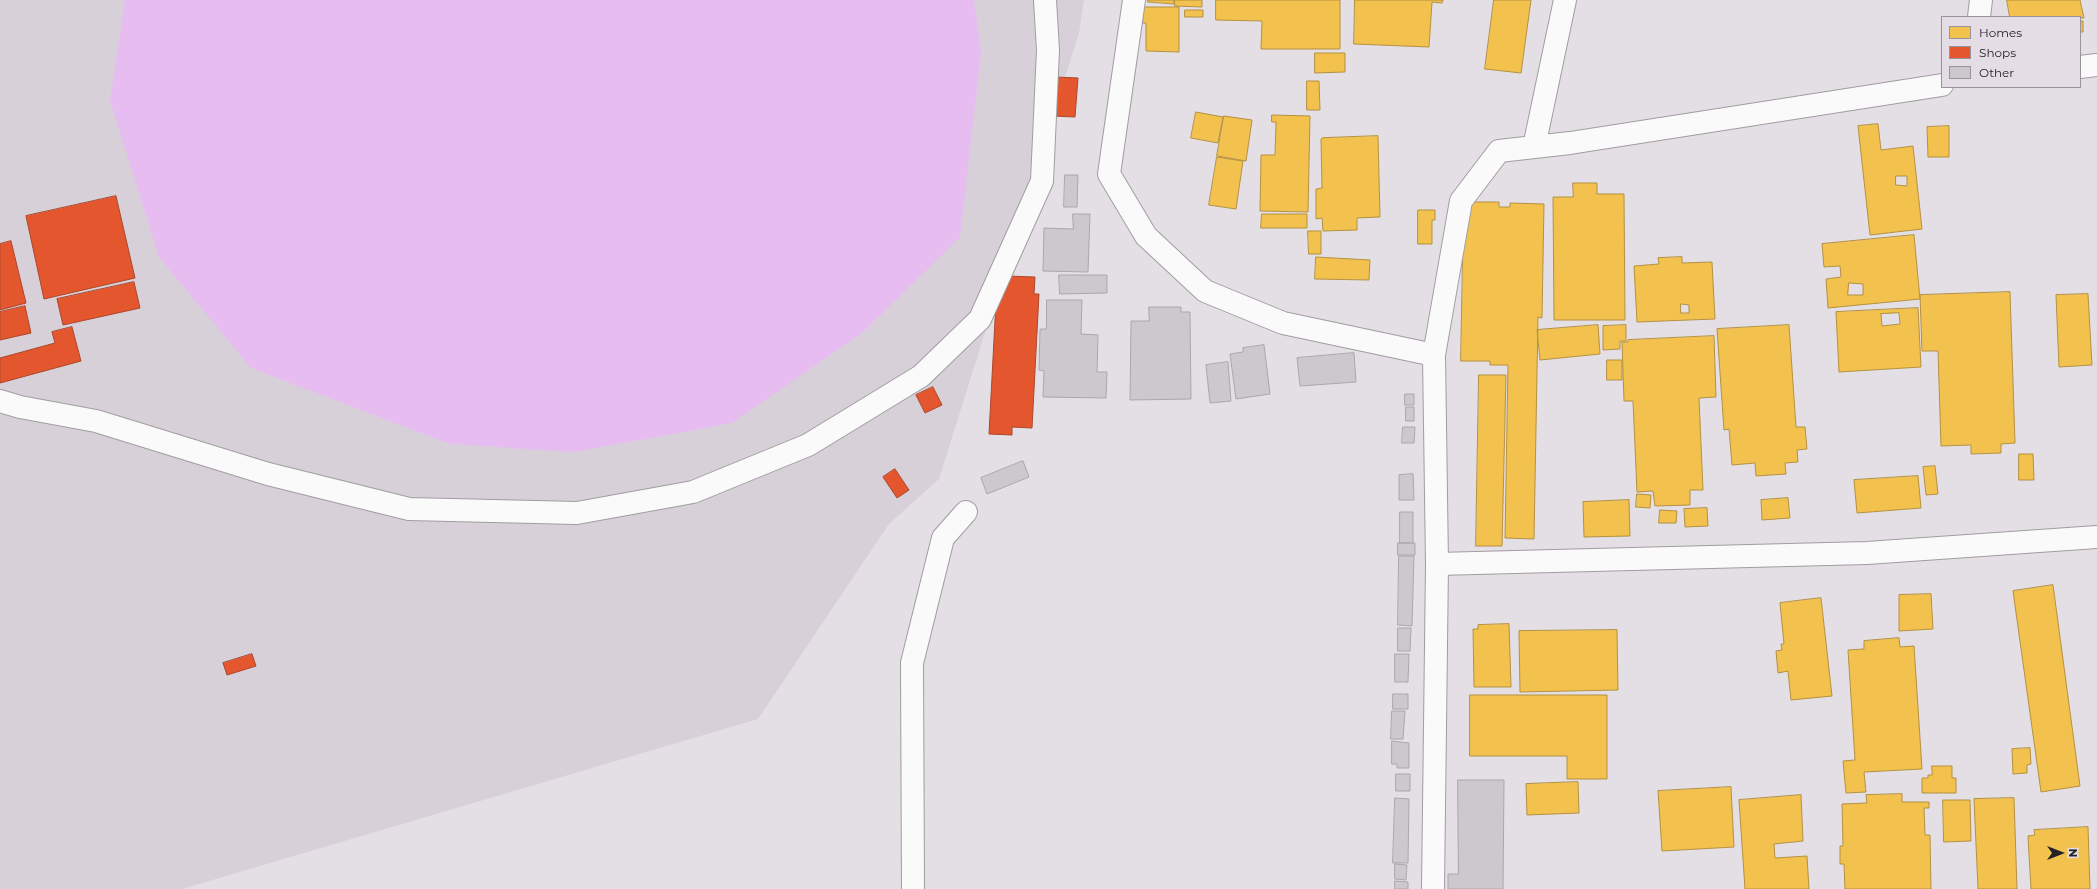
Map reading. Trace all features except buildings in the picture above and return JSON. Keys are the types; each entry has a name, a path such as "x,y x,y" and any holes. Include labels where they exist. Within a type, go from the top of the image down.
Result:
{"street":[{"path":"0,401 20,407 96,421 268,474 409,509 577,513 693,492 808,445 921,376 980,319 1042,181 1048,50 1045,0"},
{"path":"1134,0 1109,174 1146,236 1205,291 1212,294 1283,323 1434,355"},
{"path":"1534,147 1565,0"},
{"path":"1979,16 1981,0"},
{"path":"2081,67 2097,65"},
{"path":"1433,889 1437,564 1434,355 1461,201 1499,151 1534,147 1941,84"},
{"path":"913,889 912,663 943,538 966,512"},
{"path":"1437,564 1867,553 2097,537"}],"shaded area":[{"path":"0,0 1084,0 1079,33 939,479 889,524 758,719 182,889 0,889"},
{"path":"125,0 974,0 981,52 960,237 862,333 732,423 574,452 450,444 251,368 159,257 110,101"}]}
